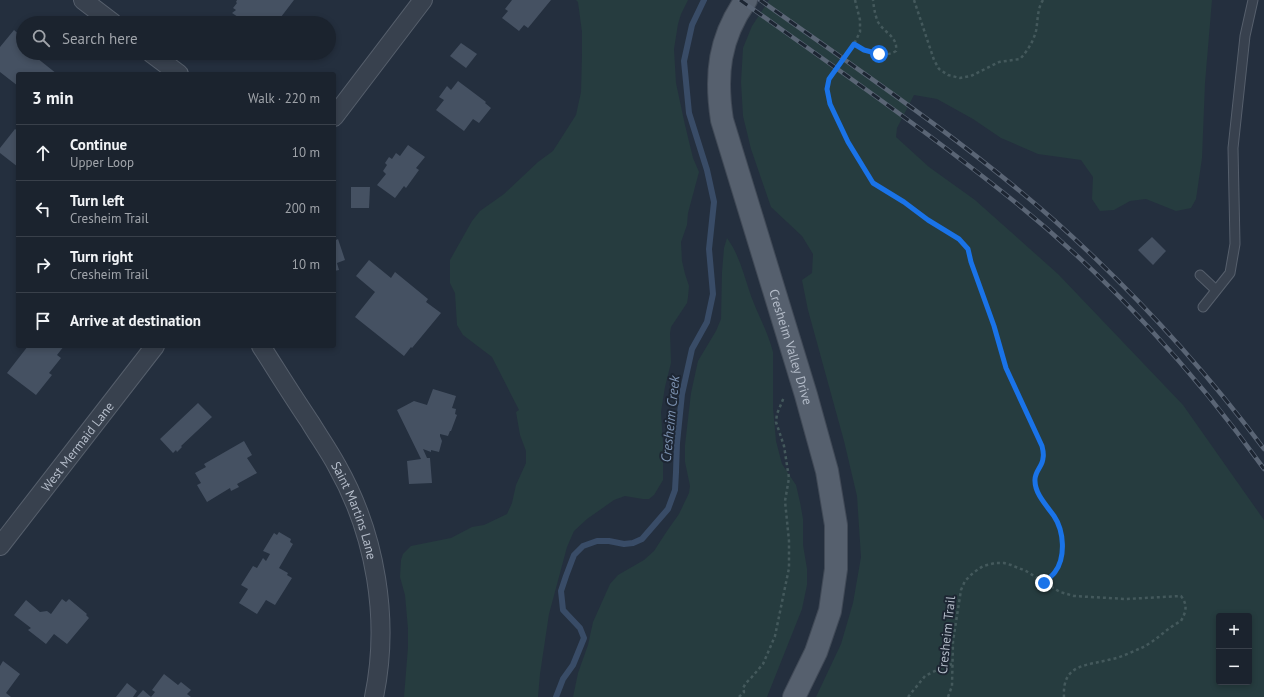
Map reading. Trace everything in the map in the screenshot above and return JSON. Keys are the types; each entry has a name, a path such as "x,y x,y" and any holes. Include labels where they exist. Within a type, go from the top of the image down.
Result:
{"main road":[{"name":"Cresheim Valley Drive","path":"746,0 732,22 723,48 719,71 722,120 804,389 828,477 836,525 837,548 834,591 830,611 816,652 794,697"}],"street":[{"path":"83,0 104,16"},
{"path":"339,110 423,0"},
{"path":"160,60 176,72"},
{"name":"West Mermaid Lane","path":"0,546 153,348"},
{"name":"Saint Martins Lane","path":"262,348 338,466 356,506 364,530 376,580 381,631 380,658 374,697"}],"lane":[{"path":"1203,306 1230,273 1235,244 1233,148 1245,36 1253,0"},
{"path":"1200,275 1216,290"}],"path":[{"path":"855,0 860,20 860,32 854,44 829,79 827,89 830,104 848,142 873,183 959,239 968,249 971,262 994,326 1006,368 1042,446 1044,459 1036,472 1035,481 1037,491 1055,518 1060,532 1062,549 1061,560 1055,573 1044,583"},
{"path":"854,44 864,50 879,54 889,55 896,51 894,38 879,23 874,9 873,0"},
{"path":"914,0 928,43 939,69 948,75 960,78 971,76 999,62 1020,59 1032,42 1036,30 1038,13 1043,0"},
{"path":"739,697 744,692 743,688 746,683 762,664 775,636 780,614 790,555 785,501 789,478 784,446 776,422 784,397 804,389"},
{"name":"Cresheim Trail","path":"948,697 952,686 953,641 961,590 965,581 983,566 995,563 1004,563 1026,572 1060,592 1074,596 1126,599 1181,596 1185,602 1186,608 1182,621 1173,625 1143,647 1112,659 1085,665 1074,670 1067,677 1064,687 1064,697"},
{"path":"908,697 925,676 952,664"}],"green space":[{"path":"576,0 688,0 678,24 674,49 676,83 693,158 699,172 688,213 687,225 681,242 682,261 689,286 687,303 671,327 670,333 671,363 661,412 663,480 654,495 649,499 625,496 614,500 587,519 574,531 567,547 549,614 538,697 404,697 408,629 405,595 400,577 401,560 403,554 411,546 451,538 472,527 484,525 507,514 512,503 516,485 526,463 526,451 520,435 516,412 519,410 492,357 463,335 457,325 455,293 450,283 450,260 472,221 480,211 504,194 538,162 553,151 576,115 581,92 582,32 578,2"},
{"path":"769,0 1212,0 1205,83 1202,158 1196,199 1191,208 1176,211 1146,199 1130,201 1114,210 1100,211 1092,199 1093,177 1081,160 1038,154 1001,138 973,119 937,99 914,95 897,128 896,137 929,167 975,200 1058,274 1183,405 1264,520 1264,697 816,697 841,644 853,603 861,557 857,496 844,441 808,310 802,280 812,273 813,254 802,236 771,207 751,149 743,116 741,82 743,48 752,26"},
{"path":"727,238 738,259 773,352 773,408 776,441 782,464 796,485 803,519 803,545 807,569 807,585 802,609 767,697 573,697 578,673 588,645 593,622 610,584 618,575 644,560 654,551 679,514 689,493 690,486 685,462 685,445 691,393 698,361 716,331 721,319 722,272 724,248"}],"building":[{"path":"237,0 294,0 282,16 236,16 232,13 236,10 233,8 237,3"},
{"path":"512,0 551,0 528,28 524,25 519,31 502,18 508,11 505,9"},
{"path":"14,30 16,32 16,60 40,60 54,72 16,72 16,84 0,72 0,47"},
{"path":"461,43 477,54 466,68 450,56"},
{"path":"458,81 486,102 485,103 491,108 479,123 473,119 464,131 436,110 444,100 439,97 447,86 451,90"},
{"path":"16,130 16,165 0,153 0,148"},
{"path":"408,145 425,157 416,168 419,170 406,188 404,186 395,198 377,185 386,174 383,171 387,165 385,163 389,157 392,159 396,153 400,156"},
{"path":"351,187 370,187 369,208 351,208"},
{"path":"1152,237 1166,251 1153,265 1138,250"},
{"path":"338,239 345,260 337,263 339,270 336,271 336,240"},
{"path":"369,260 391,278 395,272 428,299 426,302 441,313 404,356 355,317 375,292 356,276"},
{"path":"26,348 62,348 57,355 61,358 49,373 52,375 36,395 7,373"},
{"path":"433,389 456,396 452,408 456,409 455,414 457,415 448,436 440,434 442,441 439,452 431,450 431,452 423,449 427,458 430,458 432,483 409,484 407,461 421,459 397,410 414,401 427,405"},
{"path":"198,403 212,417 181,446 182,447 177,452 176,450 173,453 160,439"},
{"path":"244,441 252,455 247,458 257,473 237,484 239,487 231,491 230,488 207,502 197,485 201,483 195,473 206,467 204,464"},
{"path":"279,532 291,539 290,542 293,544 279,568 288,573 287,575 292,578 275,605 266,600 257,614 239,603 248,589 241,585 253,566 257,568 263,558 266,561 270,554 263,551 274,533 277,535"},
{"path":"62,599 66,602 69,599 87,614 86,615 89,618 67,644 54,634 46,644 28,630 31,628 14,615 26,600 40,612 47,611 51,614"},
{"path":"3,661 20,674 6,693 11,697 0,697 0,666"},
{"path":"164,674 178,685 181,682 191,690 187,694 191,697 151,697 155,692 152,690"},
{"path":"127,683 137,691 133,697 116,697"},
{"path":"143,690 151,697 137,697"}],"waterway":[{"name":"Cresheim Creek","path":"556,697 563,679 573,665 584,638 580,628 563,610 561,591 574,555 583,546 597,541 609,541 624,544 633,543 642,539 668,509 675,490 677,443 682,394 692,349 707,322 713,294 709,249 714,202 707,170 689,113 684,61 692,25 704,0"}],"railway":[{"path":"740,0 948,150 1050,231 1148,327 1209,397 1264,469"},
{"path":"760,0 948,134 1055,221 1084,247 1165,330 1216,388 1264,449"}],"route":[{"path":"879,54 864,50 854,44 829,79 827,89 828,98 848,142 873,183 959,239 968,249 971,262 994,326 1006,368 1042,446 1044,459 1036,472 1035,481 1037,491 1055,518 1060,532 1062,549 1061,560 1055,573 1044,583"}]}
